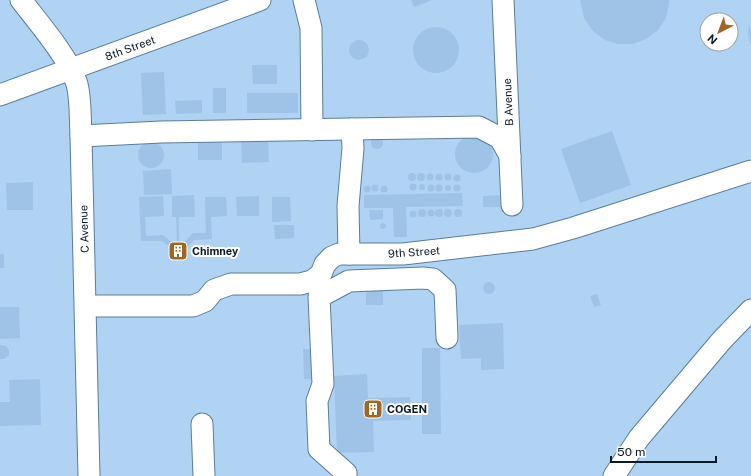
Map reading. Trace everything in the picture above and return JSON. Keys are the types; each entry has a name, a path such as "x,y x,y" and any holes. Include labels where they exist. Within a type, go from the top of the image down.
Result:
{"lane":[{"name":"C Avenue","path":"21,0 45,31 70,70 78,90 81,136 86,306 89,476"},
{"name":"8th Street","path":"0,95 260,0"},
{"path":"304,0 311,28 312,130"},
{"name":"B Avenue","path":"503,0 512,205"},
{"path":"81,136 161,132 479,127 500,138 510,156"},
{"path":"349,254 348,206 353,148 352,129"},
{"name":"9th Street","path":"86,306 193,306 205,301 214,290 231,284 300,284 312,281 322,274 325,264 332,256 349,254 403,254 533,239 574,228 751,171"},
{"path":"346,476 346,473 319,449 317,401 322,384 319,297 349,282 424,278 433,279 445,290 447,338"},
{"path":"614,476 639,438 722,340 751,310"},
{"path":"202,424 204,476"}],"shaded area":[{"path":"0,0 751,0 751,476 0,476"}],"building":[{"path":"411,0 432,0 414,7"},
{"path":"580,0 669,0 669,4 666,18 658,30 646,39 633,44 618,44 605,40 593,31 584,18"},
{"path":"750,22 751,44 748,33"},
{"path":"431,27 441,27 453,33 458,41 458,59 453,67 445,72 431,73 423,70 416,63 413,55 413,45 416,37 423,30"},
{"path":"359,40 366,43 369,50 366,57 359,60 352,57 349,50 352,43"},
{"path":"252,65 277,65 277,84 253,84"},
{"path":"164,72 166,114 143,115 141,73"},
{"path":"213,88 226,88 226,113 213,113"},
{"path":"247,93 298,93 298,113 247,113"},
{"path":"202,100 202,113 176,114 175,101"},
{"path":"612,131 631,185 580,203 561,149"},
{"path":"470,135 478,135 485,138 490,143 493,154 490,165 485,170 478,173 470,173 463,170 458,165 455,158 455,150 458,143 463,138"},
{"path":"375,137 379,137 383,143 379,149 375,149 371,145 371,141"},
{"path":"268,138 269,162 242,163 241,139"},
{"path":"198,139 222,139 222,160 198,160"},
{"path":"151,142 160,146 164,155 160,164 151,168 142,164 138,155 142,146"},
{"path":"171,169 172,194 144,195 143,171"},
{"path":"412,173 415,174 415,180 412,181 409,180 408,177 409,174"},
{"path":"421,173 424,174 424,180 421,181 418,180 417,177 418,174"},
{"path":"430,173 433,174 433,180 430,181 427,180 426,177 427,174"},
{"path":"439,173 442,174 442,180 439,181 436,180 435,177 436,174"},
{"path":"448,173 451,174 451,180 448,181 445,180 444,177 445,174"},
{"path":"457,175 460,178 457,181 454,178"},
{"path":"33,182 33,210 7,210 6,183"},
{"path":"413,183 416,184 416,190 413,191 410,190 409,187 410,184"},
{"path":"422,184 425,187 422,190 419,187"},
{"path":"375,185 378,188 375,191 372,188"},
{"path":"431,185 434,188 431,191 428,188"},
{"path":"439,185 442,188 439,191 436,188"},
{"path":"448,185 451,188 448,191 445,188"},
{"path":"457,185 460,188 457,191 454,188"},
{"path":"367,186 370,189 367,192 364,189"},
{"path":"384,186 387,189 384,192 381,189"},
{"path":"462,193 463,206 406,207 407,237 394,237 393,208 364,208 364,195"},
{"path":"194,195 195,217 179,217 179,244 182,245 193,233 206,233 205,197 226,197 227,216 211,217 212,239 194,240 185,250 184,257 177,260 171,256 171,248 162,241 141,241 139,197 163,196 164,216 145,217 146,236 163,235 175,245 177,244 176,217 172,217 172,196"},
{"path":"500,195 500,207 483,207 483,196"},
{"path":"259,196 259,216 237,216 236,197"},
{"path":"272,197 290,197 291,221 272,222"},
{"path":"422,209 425,210 425,216 422,217 419,216 418,213 419,210"},
{"path":"431,209 434,210 434,216 431,217 428,216 427,213 428,210"},
{"path":"439,209 442,210 442,216 439,217 436,216 435,213 436,210"},
{"path":"448,209 451,210 451,216 448,217 445,216 444,213 445,210"},
{"path":"456,209 460,209 462,213 460,217 456,217 454,215 454,211"},
{"path":"369,210 383,210 383,219 370,220"},
{"path":"413,210 416,211 416,217 413,218 410,217 409,214 410,211"},
{"path":"383,223 386,226 383,229 380,226"},
{"path":"274,225 294,225 294,238 275,239"},
{"path":"0,254 4,254 4,268 0,268"},
{"path":"383,282 383,305 366,305 366,283"},
{"path":"487,282 491,282 495,288 491,294 487,294 483,290 483,286"},
{"path":"597,294 601,305 594,307 590,296"},
{"path":"0,307 19,307 20,338 0,339"},
{"path":"503,323 504,369 481,370 481,358 461,359 459,325"},
{"path":"0,345 6,346 9,350 9,355 4,359 0,359"},
{"path":"422,348 440,348 441,434 422,434"},
{"path":"303,349 317,349 318,379 304,379"},
{"name":"COGEN","path":"367,374 368,398 410,397 411,420 373,421 374,452 337,453 334,376"},
{"path":"40,379 41,425 0,426 0,402 10,402 9,380"}],"place":[{"name":"Chimney","path":"178,251"},
{"name":"COGEN","path":"373,409"}]}
